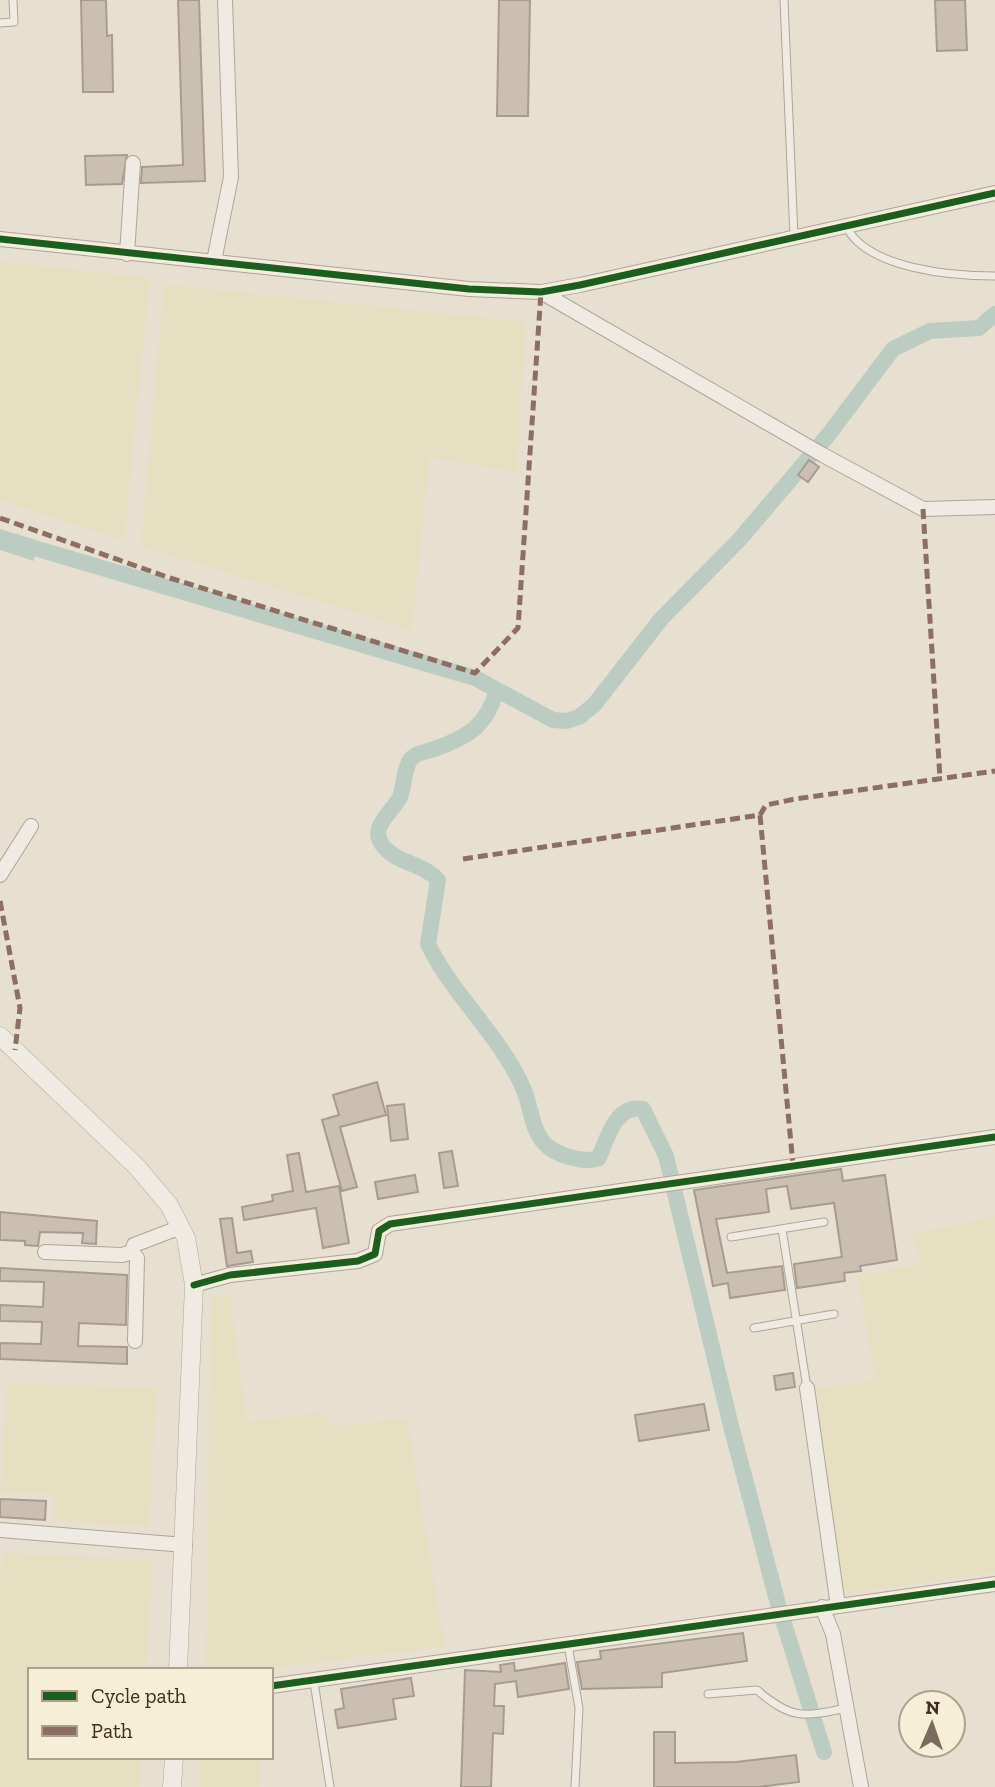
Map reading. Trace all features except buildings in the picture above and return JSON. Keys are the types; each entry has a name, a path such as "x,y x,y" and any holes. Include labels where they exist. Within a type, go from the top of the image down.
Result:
{"street":[{"path":"214,261 231,177 226,0"},
{"path":"127,254 133,163"},
{"path":"0,239 469,289 541,292 847,228 995,193"},
{"path":"541,292 823,455 923,509 995,508"},
{"path":"0,875 31,826"},
{"path":"0,1036 137,1167 169,1205 181,1227 194,1285 178,1668"},
{"path":"194,1285 230,1275 358,1261 375,1254 379,1231 390,1224 995,1137"},
{"path":"132,1252 134,1245 181,1227"},
{"path":"45,1252 122,1255 132,1252"},
{"path":"132,1252 137,1258 135,1341"},
{"path":"807,1388 838,1606"},
{"path":"0,1530 185,1545"},
{"path":"273,1686 995,1584"},
{"path":"822,1607 833,1634 861,1787"},
{"path":"172,1787 174,1759"}],"lane":[{"path":"0,23 14,22 13,0"},
{"path":"784,0 794,237"},
{"path":"847,228 854,241 870,252 940,273 995,276"},
{"path":"732,1237 824,1222"},
{"path":"782,1229 807,1388"},
{"path":"754,1328 835,1314"},
{"path":"568,1644 579,1708 575,1787"},
{"path":"314,1682 330,1787"},
{"path":"708,1694 757,1690 774,1705 803,1716 847,1708"}],"shaded area":[{"path":"0,261 150,278 124,541 0,500"},
{"path":"164,284 526,322 517,472 430,457 412,630 141,546"},
{"path":"0,529 36,540 34,561 0,550"},
{"path":"995,1216 995,1573 848,1593 838,1581 814,1388 876,1380 857,1275 920,1264 913,1234"},
{"path":"230,1296 247,1422 321,1412 331,1426 407,1419 445,1647 271,1668 211,1668 206,1665 211,1297"},
{"path":"7,1383 157,1388 149,1526 53,1521 54,1494 1,1492"},
{"path":"3,1553 153,1560 146,1668 28,1668 28,1759 141,1759 139,1787 0,1787 0,1581"},
{"path":"200,1759 260,1759 259,1787 200,1787"}],"waterway":[{"path":"0,538 475,678 553,720 567,721 579,717 594,705 661,619 740,539 829,434 893,349 930,331 979,328 995,314"},
{"path":"497,690 487,713 466,735 418,754 410,760 400,797 379,827 379,840 390,853 425,870 438,880 428,944 450,981 502,1050 526,1095 536,1130 544,1143 570,1157 586,1160 599,1158 619,1117 633,1109 643,1109 666,1156 731,1426 778,1604 824,1752"}],"marked path":[{"path":"0,518 170,578 475,673 518,628 541,292"},
{"path":"923,509 940,778"},
{"path":"463,859 760,815 766,805 795,799 995,771"},
{"path":"760,815 793,1165"},
{"path":"0,901 20,1008 15,1050"}],"cycle path":[{"path":"0,239 469,289 541,292 995,193"},
{"path":"194,1285 230,1275 358,1261 375,1254 379,1231 390,1224 995,1137"},
{"path":"273,1686 995,1584"}]}
